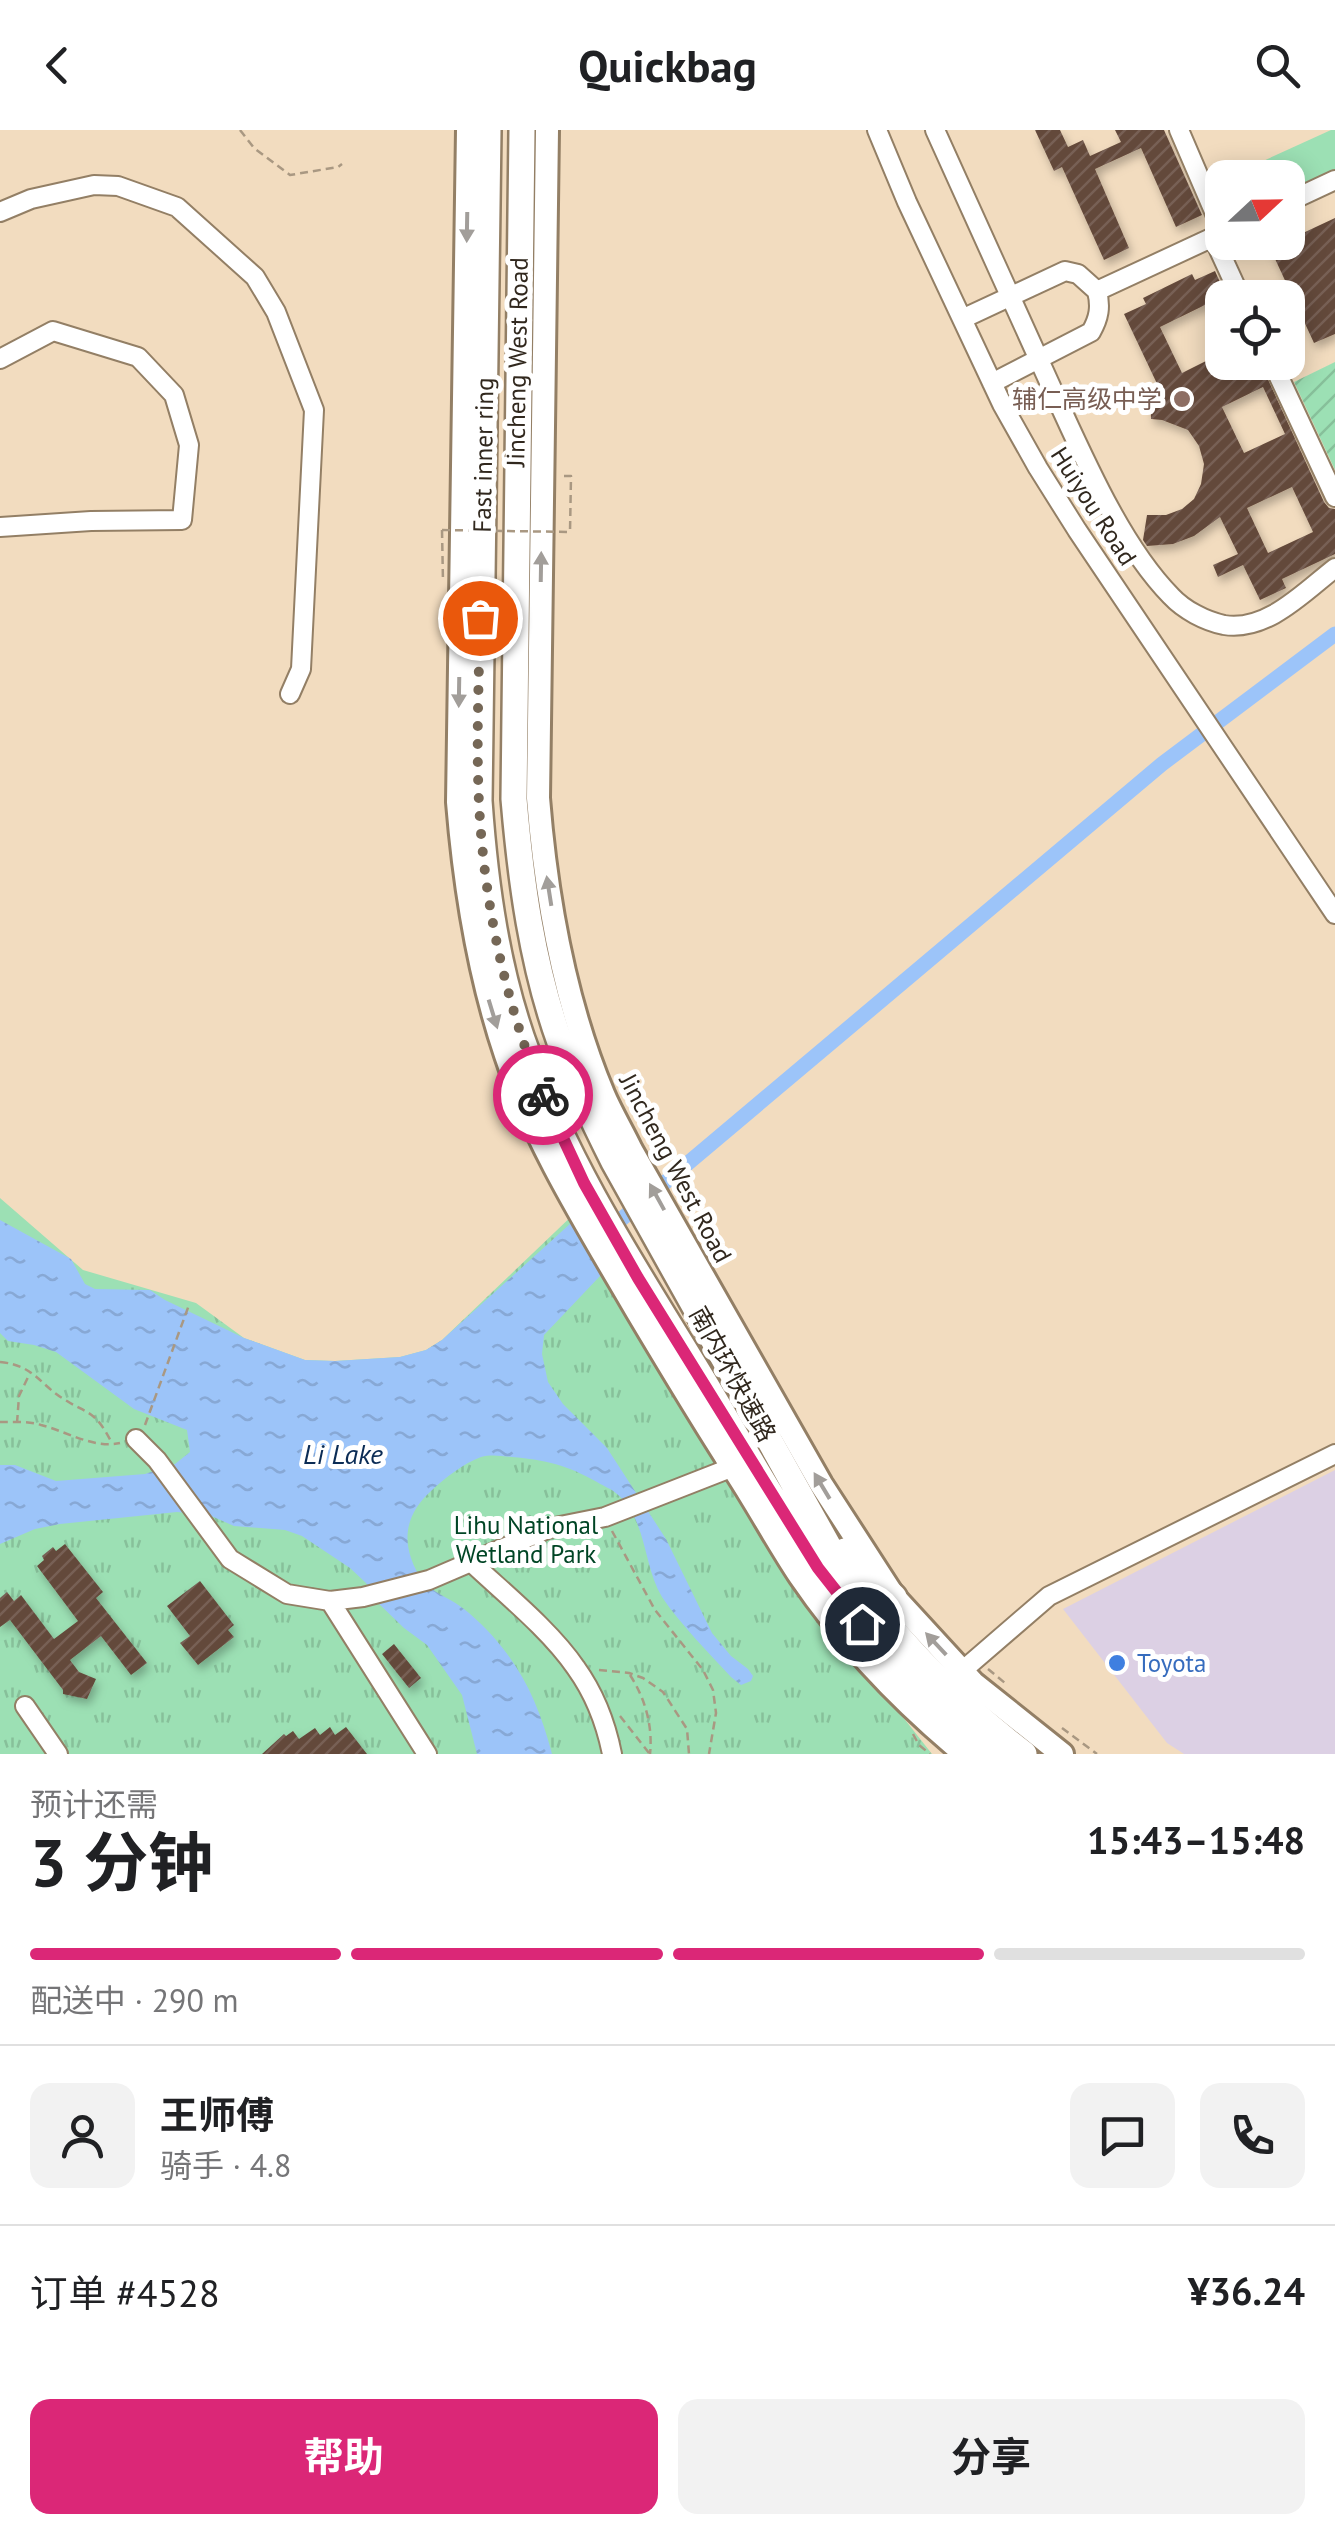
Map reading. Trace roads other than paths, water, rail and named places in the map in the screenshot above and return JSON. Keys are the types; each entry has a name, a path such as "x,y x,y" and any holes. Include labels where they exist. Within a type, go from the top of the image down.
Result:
{"highway":[{"name":"Fast inner ring","path":"488,130 478,735 484,863 503,969 526,1051 577,1188"},
{"name":"Fast inner ring","path":"525,136 514,734 519,859 541,980 559,1040 584,1102 622,1156"},
{"name":"南内环快速路","path":"622,1156 676,1250 834,1556 915,1657 1024,1754"},
{"name":"南内环快速路","path":"577,1188 632,1283 818,1568 902,1670 994,1754"},
{"path":"632,1283 733,1468"},
{"path":"801,1496 844,1550 894,1598"}],"main road":[{"name":"Jincheng West Road","path":"468,130 458,734 458,802 464,865 487,994 506,1058 535,1125 577,1188"},
{"name":"Jincheng West Road","path":"547,130 538,798 543,856 561,956 581,1032 622,1156"},
{"name":"Jincheng West Road","path":"676,1250 894,1598 969,1665 1022,1724 1062,1754"},
{"path":"733,1468 802,1579 888,1683 950,1750"}],"street":[{"name":"Huiyou Road","path":"878,130 907,202 992,383 1038,468 1335,914"},
{"path":"935,130 1112,511 1172,597 1189,610 1224,624 1244,626 1275,615 1335,568"},
{"path":"1179,130 1205,198"},
{"path":"1305,195 1334,183"},
{"path":"0,212 47,195 94,185 118,186 177,207 256,277 276,312 314,410 301,668 290,694"},
{"path":"1096,291 1205,240"},
{"path":"962,319 1066,271 1078,274 1096,291 1100,303 1098,320 1091,332 992,383"},
{"path":"0,360 54,331 138,357 174,394 188,445 182,520 0,528"},
{"path":"1280,380 1335,497"},
{"path":"140,1432 230,1559 287,1594 330,1601 429,1580 550,1528 612,1514 733,1468"},
{"path":"969,1665 1049,1596 1335,1454"},
{"path":"472,1562 576,1668 606,1727 612,1754"},
{"path":"330,1601 427,1754"},
{"path":"25,1706 58,1754"}],"water":[{"name":"Li Lake","path":"0,1220 71,1259 85,1284 95,1289 150,1290 244,1338 305,1360 335,1361 400,1357 426,1350 442,1340 571,1223 601,1275 544,1335 542,1354 548,1382 563,1404 607,1448 666,1539 712,1633 748,1669 753,1676 751,1681 741,1685 731,1677 669,1607 656,1585 627,1504 610,1489 576,1471 535,1460 489,1456 461,1467 418,1505 410,1521 408,1539 411,1558 422,1580 469,1613 512,1660 531,1694 552,1754 477,1754 462,1695 427,1645 377,1602 366,1583 350,1568 302,1536 285,1530 234,1526 209,1515 177,1512 60,1524 35,1529 0,1544 0,1465 15,1465 56,1481 145,1474 175,1464 190,1452 187,1430 134,1409 56,1352 8,1341 0,1333"}],"waterway":[{"path":"586,1249 1162,764 1335,634"}],"place":[{"name":"辅仁高级中学","path":"1182,399"},
{"name":"Toyota","path":"1117,1663"}],"park label":[{"name":"Lihu National Wetland Park","path":"526,1540"}]}
